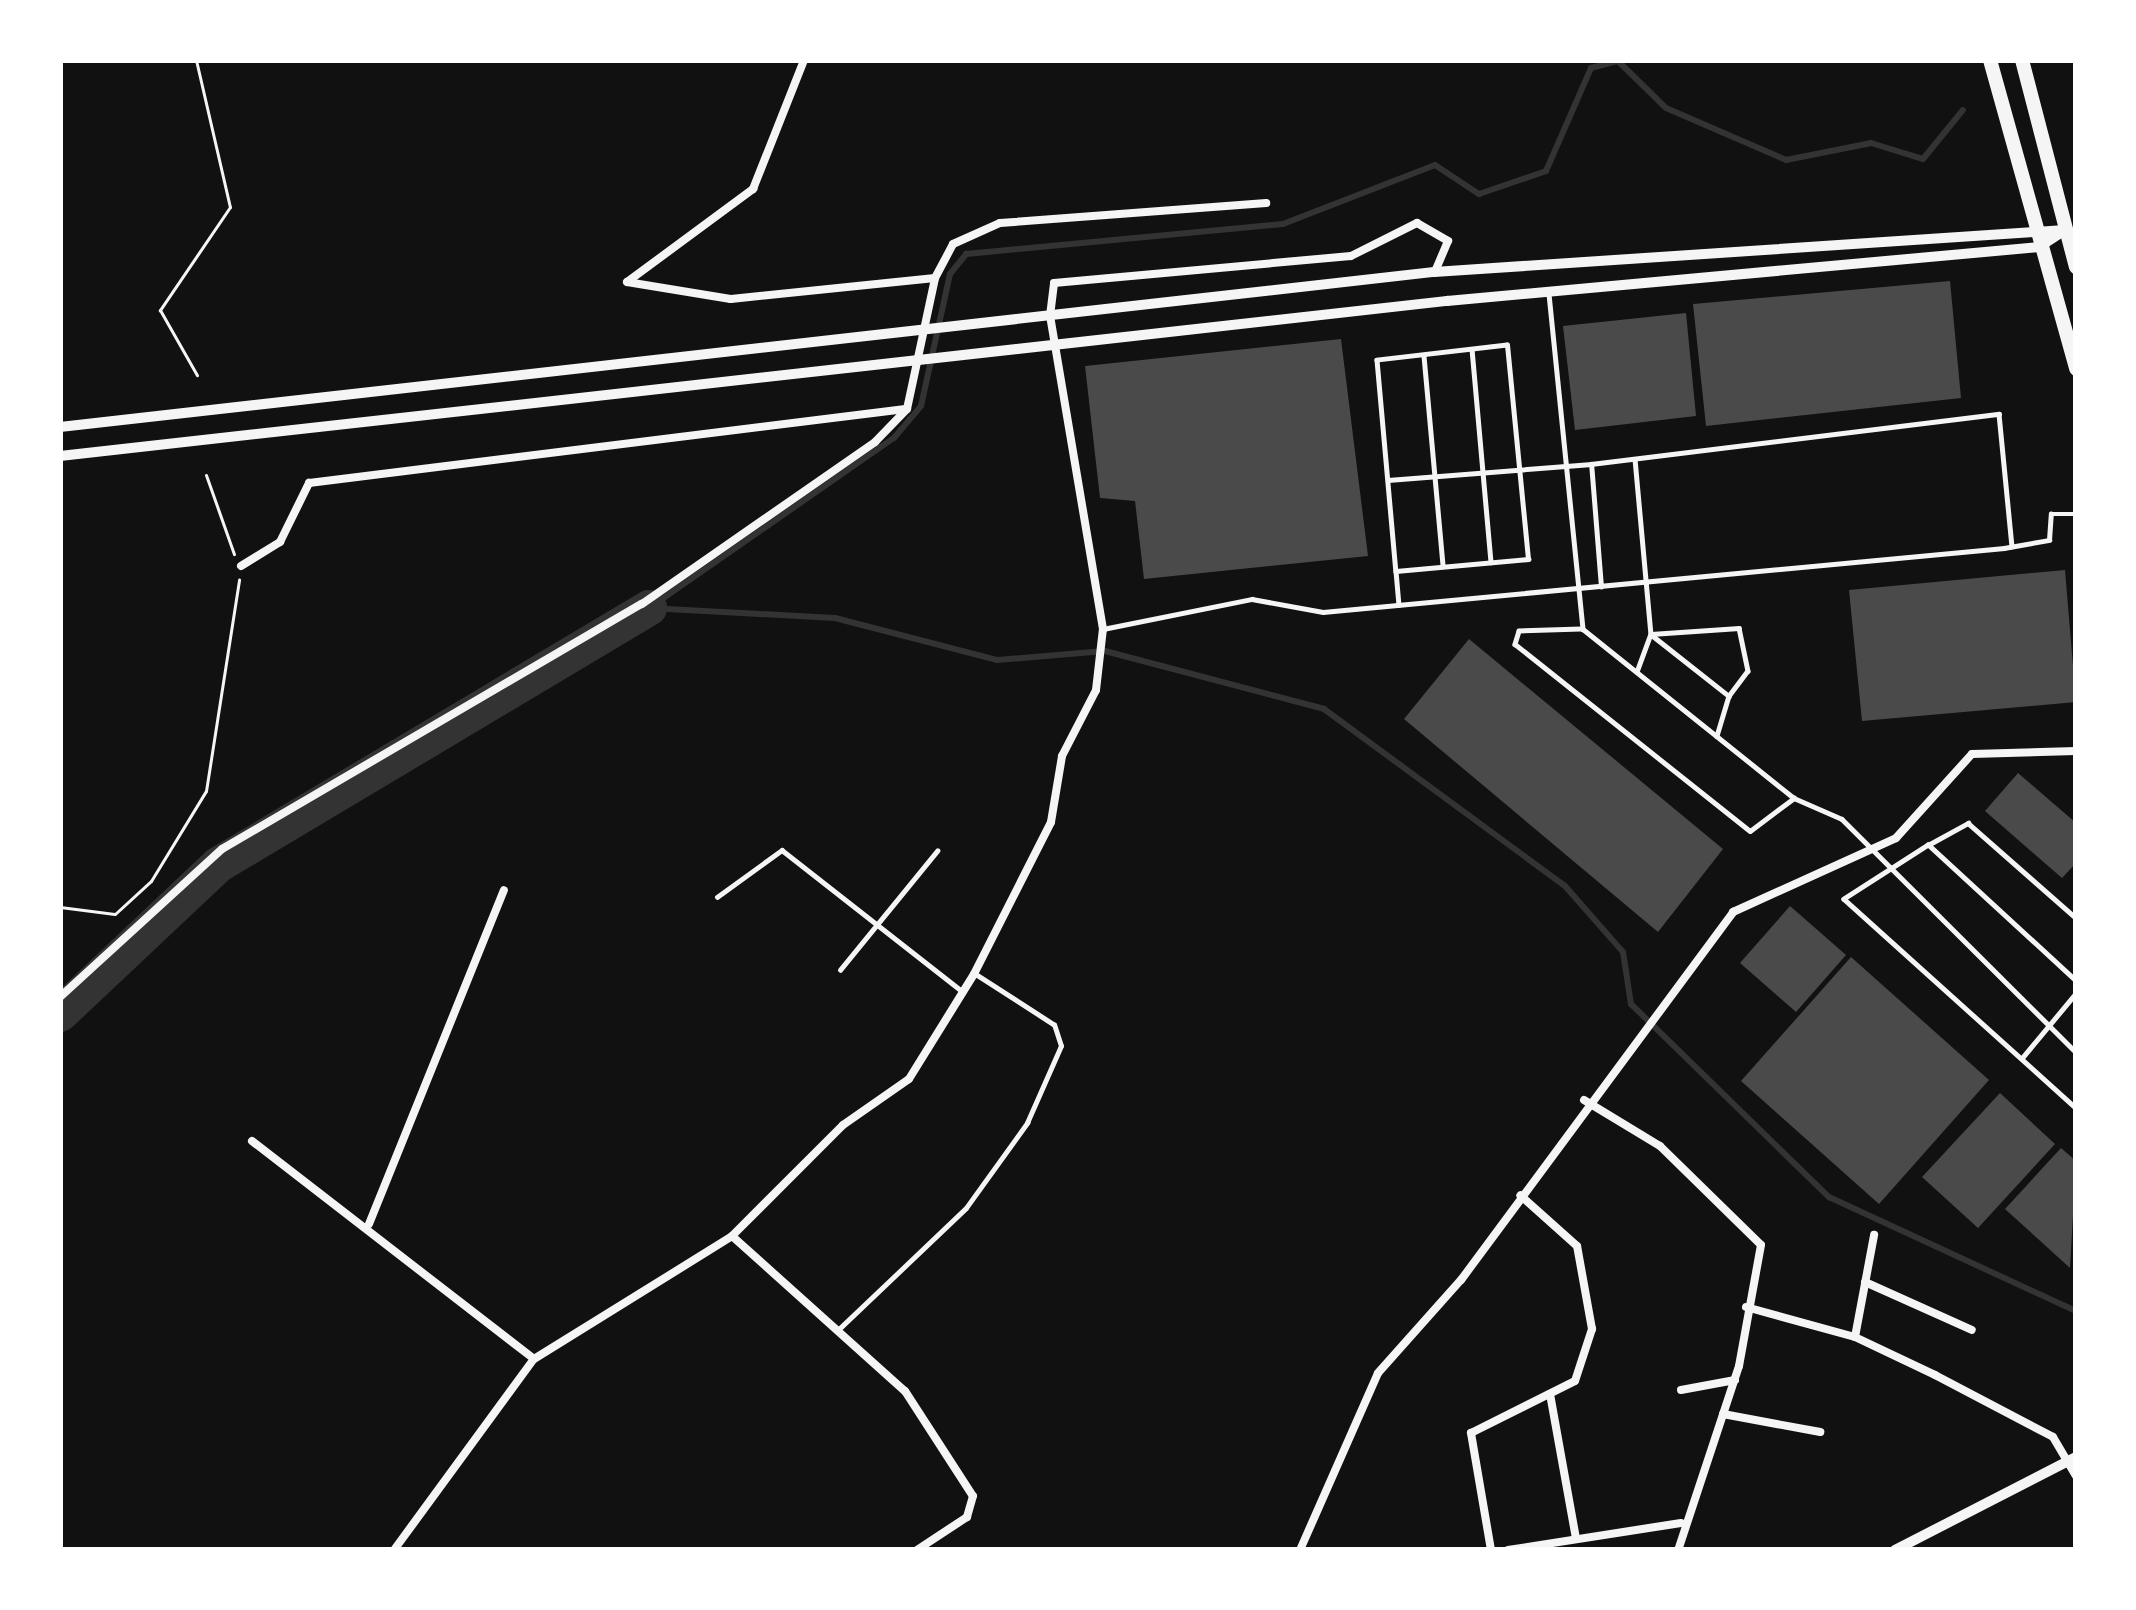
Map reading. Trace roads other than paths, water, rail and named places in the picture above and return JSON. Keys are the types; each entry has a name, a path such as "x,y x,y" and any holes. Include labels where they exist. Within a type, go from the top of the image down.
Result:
{"highway":[{"path":"1990,60 2076,369"},
{"path":"2022,60 2076,267"}],"street":[{"path":"804,60 753,189 627,282 730,299 934,278"},
{"path":"60,998 222,849 642,604 907,409 934,278 953,244 1000,223 1266,203"},
{"path":"394,1550 466,1437 534,1359 732,1236 843,1125 909,1078 974,974 1051,821 1062,756 1096,690 1103,629 1054,346 1050,316 1054,283 1068,273 1351,256 1417,223 1448,241 1434,272"},
{"path":"60,427 1434,272 2033,226 2065,230"},
{"path":"60,456 1548,291 2039,247 2065,230"},
{"path":"241,566 280,542 309,483 907,409"},
{"path":"1300,1550 1378,1373 1520,1195 1584,1100 1733,912 1871,854 1972,754 2076,751"},
{"path":"369,1224 504,890"},
{"path":"1584,1100 1660,1146 1761,1245 1735,1380 1681,1523 1678,1550"},
{"path":"251,1142 369,1224 534,1359"},
{"path":"1491,1550 1471,1433 1575,1381 1592,1329 1577,1246 1520,1195"},
{"path":"1855,1337 1874,1235"},
{"path":"732,1236 905,1390 973,1496 967,1517 916,1550"},
{"path":"1865,1282 1972,1330"},
{"path":"1746,1307 1855,1337 2053,1437 2073,1458 2076,1476"},
{"path":"1681,1390 1735,1380"},
{"path":"1550,1394 1576,1539"},
{"path":"1723,1414 1820,1432"},
{"path":"1895,1550 2073,1458"},
{"path":"1508,1550 1681,1523"}],"lane":[{"path":"1548,291 1582,629"},
{"path":"1396,571 1528,559 1507,345 1377,360 1399,605"},
{"path":"1472,350 1491,562"},
{"path":"1424,356 1443,566"},
{"path":"1388,480 1591,464 1999,414 2012,547"},
{"path":"1635,458 1651,634 1637,672"},
{"path":"1591,464 1601,586"},
{"path":"1103,629 1252,599 1323,612 2012,547 2049,540 2050,514 2076,514"},
{"path":"1651,634 1739,628 1748,670 1729,696 1717,736"},
{"path":"1795,798 1750,832 1515,644 1519,631 1582,629 1795,798 1842,819 1883,869 2076,1052"},
{"path":"1651,634 1729,696"},
{"path":"2076,919 1968,823 1883,869 1844,899 2076,1108"},
{"path":"1928,845 2076,981"},
{"path":"717,897 782,850 962,991"},
{"path":"840,970 880,929 937,851"},
{"path":"839,1329 966,1208 1028,1124 1060,1046 1054,1025 974,974"},
{"path":"2021,1059 2076,993"}],"waterway":[{"path":"652,606 894,438 921,406 950,274 966,254 1283,224 1435,165 1479,194 1546,171 1591,68 1618,61 1666,108 1786,160 1871,143 1923,159 1963,110"},
{"path":"649,608 835,618 997,660 1105,651 1324,709 1565,886 1623,952 1631,1004 1829,1197 2076,1311"},
{"path":"60,1014 218,865 649,608"}]}
